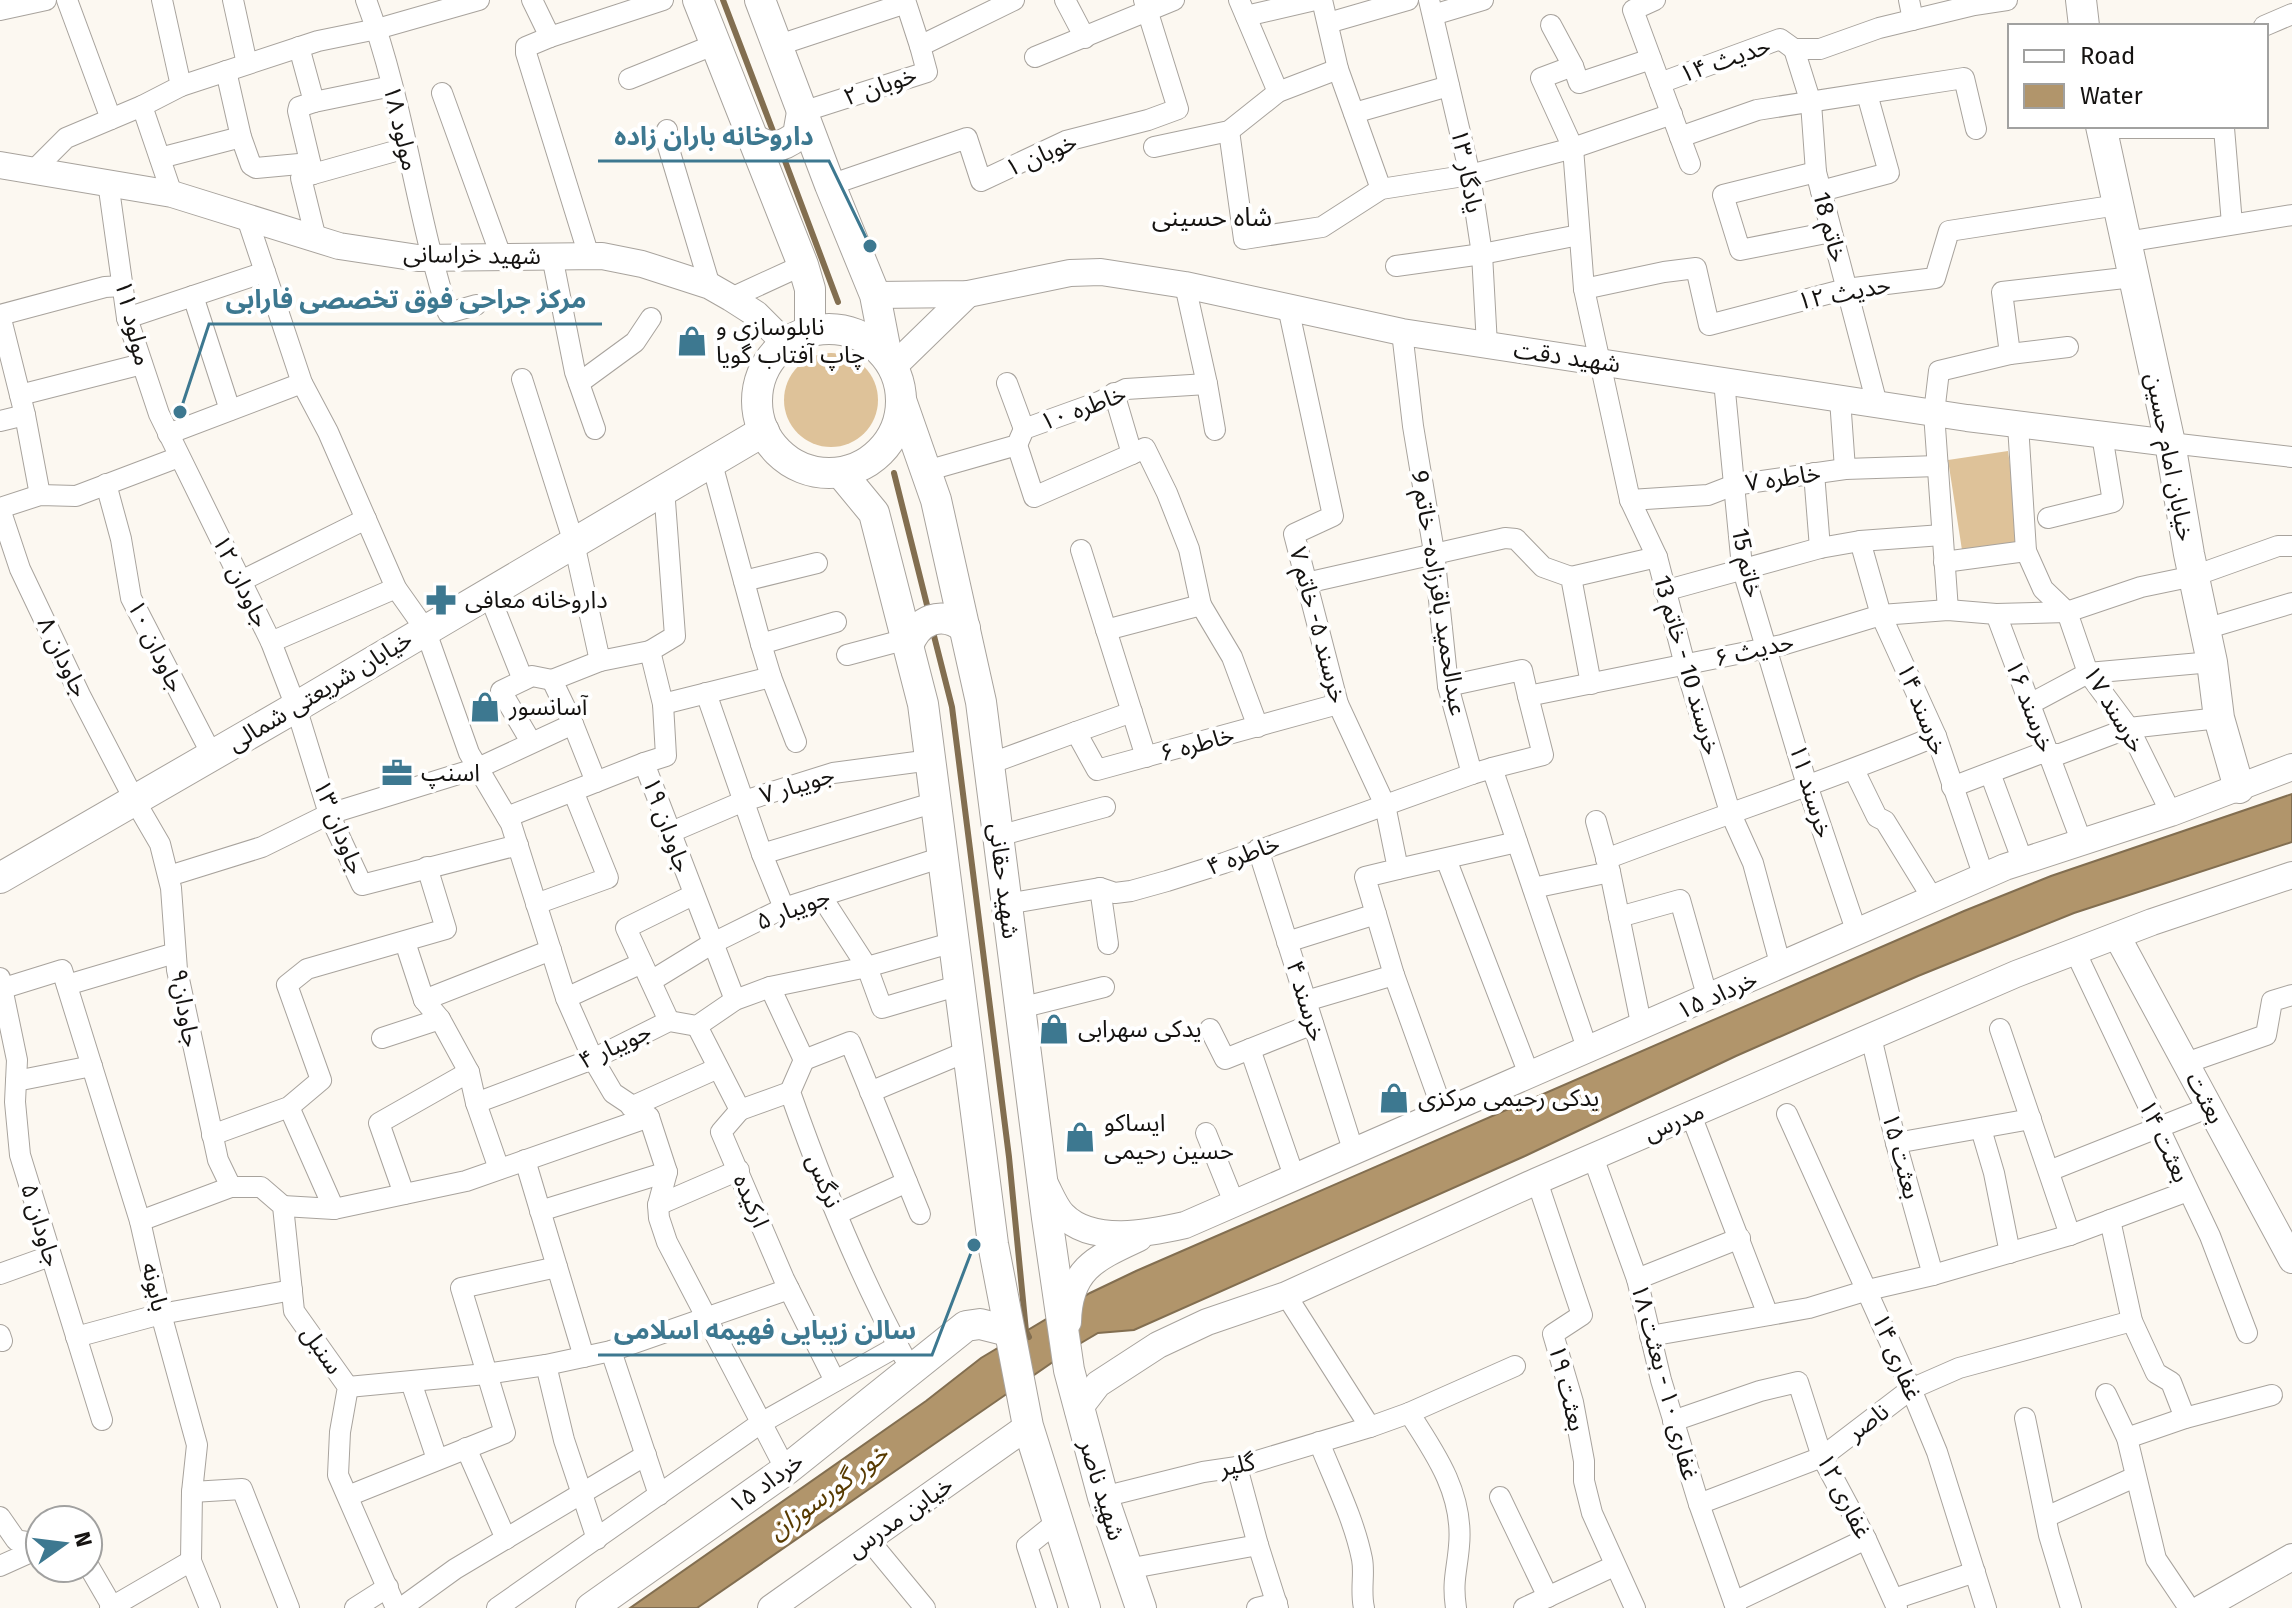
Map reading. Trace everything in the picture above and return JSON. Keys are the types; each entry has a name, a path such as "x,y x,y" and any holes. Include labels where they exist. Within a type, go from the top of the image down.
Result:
{"main road":[{"path":"698,0 803,265 810,289 798,338"},
{"path":"760,0 875,295 901,400 895,430 878,455 860,467 841,473 803,469 785,458 770,443 757,403 759,385 764,369 798,338 831,329 850,332 869,340 890,362"},
{"path":"751,137 772,148 787,144 798,135 802,112"},
{"name":"خیابان امام حسین","path":"2101,128 2170,443 2212,662 2219,718 2239,788"},
{"name":"شهید حقانی","path":"901,400 936,500 981,702 1042,1178 1064,1290 1068,1365"},
{"name":"خیابان شریعتی شمالی","path":"0,878 764,431"},
{"path":"841,473 874,513 923,704 993,1244 1008,1331 1025,1411 1085,1608"},
{"path":"908,643 913,632 935,619 947,618 965,628"},
{"path":"936,1350 983,1294 988,1283 993,1244"},
{"path":"936,1350 966,1326 980,1324 1008,1331"},
{"name":"۱۵ خرداد","path":"591,1608 786,1470 905,1358 936,1350"},
{"name":"شهید ناصر","path":"1068,1365 1103,1497 1141,1608"}],"street":[{"path":"0,10 46,0"},
{"path":"67,0 111,119"},
{"path":"162,0 181,86"},
{"path":"233,0 247,64"},
{"name":"مولود ۱۸","path":"366,0 392,86 430,257 448,313 476,305"},
{"path":"34,170 66,138 181,86 299,47 479,0"},
{"path":"532,0 550,37"},
{"path":"589,256 526,47 663,0"},
{"name":"خوبان ۲","path":"802,112 927,72 920,46 1014,0"},
{"path":"1065,0 1085,38"},
{"path":"1035,57 1085,38 1146,5 1174,0"},
{"path":"1278,92 1242,8 1315,0"},
{"path":"1322,0 1338,69 1381,189"},
{"path":"1328,23 1408,0"},
{"path":"1431,8 1483,0"},
{"path":"1655,0 1633,10 1690,164"},
{"name":"حدیث ۱۴","path":"1660,83 1780,39 1794,49 1820,49 1879,28 1911,10 2007,0"},
{"path":"776,46 906,3 920,46"},
{"name":"خوبان ۱","path":"830,185 967,138 981,181 1066,141 1178,109 1146,5"},
{"name":"یادگار ۱۳","path":"1431,8 1470,175 1482,254 1487,345"},
{"path":"2268,24 2292,14"},
{"path":"1551,25 1579,83 1651,59"},
{"path":"629,79 716,44"},
{"path":"299,47 314,102"},
{"name":"خاتم 18","path":"1794,49 1811,103 1818,182 1877,404"},
{"path":"1573,66 1541,78 1573,148"},
{"path":"1154,147 1229,131 1278,92 1338,69"},
{"path":"226,71 241,137 254,167 311,169 406,148"},
{"path":"1680,137 1757,110 1964,78 1976,129"},
{"path":"311,169 298,109 314,102 392,86"},
{"path":"1354,113 1449,86"},
{"path":"442,93 501,256"},
{"path":"1831,232 1740,250 1723,195 1889,173 1867,94"},
{"path":"142,106 172,194"},
{"path":"1229,131 1244,239 1322,227 1381,189 1470,175 1573,148 1672,114"},
{"path":"2224,128 2232,224"},
{"path":"667,130 665,136 721,292 803,265"},
{"path":"160,158 241,137"},
{"name":"خرسند 10 - خاتم 13","path":"1573,148 1584,289 1630,500 1657,557 1685,665 1730,812 1753,863 1781,967"},
{"name":"شهید خراسانی","path":"0,165 172,194 339,246 430,257 589,256 642,264 721,292 798,338"},
{"path":"311,169 301,178 316,239"},
{"name":"مولود ۱۱","path":"108,182 127,318 159,414 179,457"},
{"name":"حدیث ۱۲","path":"1584,289 1696,268 1709,325 1846,289 1935,278 1949,231 2118,205"},
{"path":"2126,242 2292,215"},
{"path":"247,218 302,383 328,432 396,588 425,629 469,753 507,817 566,998 593,1059 613,1093 640,1112 667,1172 658,1205 667,1242 786,1470"},
{"path":"1396,266 1482,254 1579,235"},
{"path":"552,256 579,383 595,429"},
{"path":"127,318 265,272"},
{"name":"شهید دقت","path":"875,295 968,294 1070,273 1101,272 1185,285 1402,332 1934,413 2170,443"},
{"path":"2010,354 2002,292 2133,277"},
{"path":"1185,285 1215,430"},
{"path":"40,495 23,405 0,315 105,287 122,286"},
{"path":"890,362 968,294"},
{"path":"193,296 230,410"},
{"name":"خرسند ۵- خاتم ۷","path":"1288,307 1333,516 1294,534 1338,704 1385,805 1398,869"},
{"path":"579,383 635,342 651,318"},
{"name":"عبدالحمید باقرزاده- خاتم 9","path":"1402,332 1413,426 1434,552 1448,686 1482,771 1517,842 1588,1051"},
{"path":"2068,347 2010,354 1939,371 1934,413 1948,610 1996,614 2067,612 2141,587 2194,576 2278,546 2292,546"},
{"path":"0,421 23,405 142,364"},
{"path":"522,379 574,543 600,661"},
{"name":"خاتم 15","path":"1724,381 1742,567 1769,648"},
{"path":"168,434 302,383"},
{"path":"1007,383 1034,497 1145,448 1189,549 1201,605 1232,657 1258,727"},
{"name":"خاطره ۱۰","path":"926,471 1021,437 1126,389 1207,384"},
{"path":"1114,393 1132,454"},
{"path":"1840,399 1845,469"},
{"name":"خرسند ۱۷","path":"2018,425 2026,551 2043,589 2067,612 2088,673 2129,728 2171,813"},
{"path":"2048,518 2113,502 2102,435"},
{"path":"2170,443 2292,457"},
{"name":"جاودان ۸","path":"135,801 20,569 0,509 40,495 76,496 179,457"},
{"name":"جاودان ۱۲","path":"179,457 271,642 296,707"},
{"path":"711,460 761,644 796,742"},
{"name":"خاطره ۷","path":"1630,500 1708,495 1734,485 1845,469 1938,466"},
{"path":"1814,473 1820,548"},
{"name":"جاودان ۱۰","path":"106,484 121,539 131,598 212,755"},
{"path":"531,742 501,691 532,676 552,680 600,661 650,651 675,636 664,488"},
{"path":"241,581 366,519"},
{"path":"1664,591 1742,567 1820,548 1860,541 1942,535"},
{"path":"1306,583 1505,538 1516,539 1543,567 1571,577 1657,557"},
{"name":"خرسند ۱۴","path":"1860,541 1881,615 1936,736 1984,877"},
{"path":"1081,550 1146,757"},
{"path":"1944,562 2026,551"},
{"path":"744,581 817,563"},
{"path":"1571,577 1591,684"},
{"path":"271,642 396,588"},
{"path":"488,592 523,680"},
{"path":"2205,629 2292,603"},
{"path":"1106,630 1201,605"},
{"name":"حدیث ۶","path":"1528,696 1769,648 1881,615 1948,610"},
{"name":"خرسند ۱۶","path":"1996,614 2082,843"},
{"path":"761,644 836,622"},
{"path":"847,655 908,643"},
{"name":"خرسند ۱۱","path":"1769,648 1807,785 1857,933"},
{"name":"جاودان ۱۹","path":"650,651 663,704 666,756 644,763 713,943"},
{"path":"2030,704 2088,673 2212,662"},
{"path":"1448,686 1522,670 1543,755 1482,771"},
{"path":"663,704 771,677"},
{"path":"552,680 596,782"},
{"path":"706,693 784,908"},
{"name":"خاطره ۶","path":"1076,732 1097,770 1338,704"},
{"name":"جاودان ۱۳","path":"296,707 329,814 362,885 518,845"},
{"path":"989,764 1132,712"},
{"path":"1952,787 2039,754 2060,754 2129,728 2219,718"},
{"path":"169,876 262,847 329,814 478,768 573,724"},
{"path":"1533,888 1608,865 1730,812 1854,770 1936,736"},
{"name":"جویبار ۷","path":"669,833 744,801 833,773 931,760"},
{"path":"507,817 644,763"},
{"name":"۱۵ خرداد","path":"1146,1234 1185,1225 1235,1205 1984,877 2171,813 2292,767"},
{"path":"1854,770 1877,817 1885,821 1933,899"},
{"name":"خاطره ۴","path":"1007,904 1100,888 1115,893 1131,891 1224,863 1482,771"},
{"path":"1990,773 2023,862"},
{"path":"536,904 608,878 573,791"},
{"name":"جاودان۹","path":"135,801 160,844 169,876 177,970 218,1160 231,1187"},
{"path":"762,854 936,802"},
{"path":"998,836 1105,807"},
{"path":"1596,821 1642,1028"},
{"path":"1444,1114 1394,975 1365,877 1517,842"},
{"name":"خرسند ۴","path":"1258,849 1354,1153"},
{"name":"جویبار ۵","path":"566,998 647,972 784,908 943,857"},
{"path":"1446,859 1530,1077"},
{"path":"212,1135 289,1107 321,1080 287,985 307,969 446,929 427,867"},
{"name":"مدرس","path":"1078,1410 1098,1384 1158,1345 1207,1322 1286,1295 1537,1181 2075,951 2292,875"},
{"path":"1100,888 1108,944"},
{"path":"669,1021 626,928 693,895"},
{"path":"821,896 867,967 882,1008 960,985"},
{"path":"1619,917 1680,900 1708,999"},
{"path":"1287,942 1376,914"},
{"name":"بعثت","path":"2117,936 2292,1260"},
{"path":"405,942 424,1000 440,1019 469,1072 476,1103 499,1169"},
{"path":"920,1214 850,1042 804,1060 790,1092 740,1110 697,1026 735,1000 770,987 867,967 954,942"},
{"path":"713,943 735,1000"},
{"path":"424,1000 551,950"},
{"name":"بعثت ۱۴","path":"2075,951 2224,1268 2247,1333"},
{"path":"2,983 64,977 175,953"},
{"path":"1306,1001 1394,975"},
{"name":"بابونه","path":"64,977 140,1221 161,1314 197,1445 192,1492 191,1561 210,1608"},
{"name":"جاودان ۵","path":"2,983 7,1046 17,1060 10,1097 20,1155 102,1420"},
{"path":"770,987 804,1060"},
{"path":"1020,1008 1104,987"},
{"path":"2186,1063 2266,1035 2272,1001 2292,995"},
{"path":"382,1038 440,1019"},
{"name":"جویبار ۴","path":"476,1103 593,1059 669,1021 697,1026"},
{"path":"1210,1029 1225,1059 1313,1024"},
{"path":"2000,1029 2070,1235"},
{"name":"بعثت ۱۵","path":"1871,1037 1896,1143 1933,1275"},
{"path":"1250,1049 1295,1179"},
{"path":"870,1092 968,1051"},
{"path":"10,1097 92,1066"},
{"path":"140,1221 231,1187 261,1187 283,1206 334,1209 466,1181 640,1112 718,1068"},
{"path":"404,1194 379,1123 469,1072"},
{"name":"نرگس","path":"790,1092 837,1214 874,1299 905,1358"},
{"path":"289,1107 334,1209"},
{"path":"2049,1171 2210,1107"},
{"name":"ارکیده","path":"740,1110 721,1132 789,1289 835,1381"},
{"name":"غفاری ۱۴","path":"1787,1114 1868,1290 1937,1452 1986,1608"},
{"path":"1691,1115 1768,1315"},
{"path":"1896,1143 2031,1119"},
{"path":"1981,1129 1994,1173 2010,1253"},
{"path":"1206,1133 1235,1205"},
{"name":"غفاری ۱۰ - بعثت ۱۸","path":"1593,1157 1637,1279 1673,1421 1735,1605"},
{"path":"525,1160 584,1357"},
{"path":"658,1205 739,1170"},
{"path":"540,1211 667,1172"},
{"path":"1042,1178 1062,1215 1076,1225 1111,1235 1146,1234"},
{"name":"بعثت ۱۹","path":"1537,1181 1582,1315 1553,1334 1573,1402 1589,1503 1635,1608"},
{"path":"837,1214 907,1182"},
{"path":"1650,1336 1809,1308 1933,1275 2070,1235 2188,1191"},
{"name":"سنبل","path":"283,1206 294,1311 348,1387 340,1432 338,1475 399,1608"},
{"path":"2110,1220 2132,1321 2156,1373 2171,1382 2185,1418"},
{"path":"1064,1290 1087,1266 1146,1234"},
{"path":"1637,1279 1740,1238"},
{"path":"0,1274 50,1256"},
{"path":"348,1496 505,1433 461,1288 557,1267"},
{"path":"348,1387 486,1374 611,1351 789,1289"},
{"path":"76,1337 161,1314 292,1290"},
{"path":"1286,1295 1370,1427"},
{"name":"ناصر","path":"1699,1504 1822,1457 1911,1389 1959,1368 2132,1321"},
{"path":"611,1351 659,1495"},
{"path":"497,1608 761,1423 835,1381 905,1358"},
{"path":"546,1365 564,1440 597,1539"},
{"name":"گلپر","path":"1103,1497 1203,1472 1237,1467 1370,1427 1515,1366"},
{"path":"411,1382 437,1459"},
{"name":"غفاری ۱۲","path":"1673,1421 1760,1391 1798,1382 1822,1457 1866,1539 1896,1604"},
{"path":"2106,1394 2127,1438 2156,1559 2189,1608"},
{"path":"2127,1438 2185,1418 2272,1395"},
{"name":"خیابن مدرس","path":"787,1603 1025,1411"},
{"path":"1409,1413 1451,1485 1458,1515 1459,1544 1452,1584 1456,1608"},
{"path":"2025,1418 2046,1517 2071,1608"},
{"path":"1319,1442 1360,1549 1363,1563 1360,1586 1364,1608"},
{"path":"466,1448 506,1539"},
{"path":"399,1608 455,1569 646,1455"},
{"path":"1237,1467 1258,1545 1270,1606"},
{"path":"2046,1517 2135,1477"},
{"path":"192,1492 242,1489 289,1608"},
{"path":"1500,1497 1548,1597"},
{"path":"0,1517 16,1540 24,1542"},
{"path":"1047,1608 1027,1546 1058,1521"},
{"path":"868,1539 925,1608"},
{"path":"1735,1605 1866,1539"},
{"path":"1127,1569 1258,1545"},
{"path":"0,1566 24,1554"},
{"path":"2202,1608 2292,1557"},
{"path":"99,1584 112,1608 191,1561"},
{"path":"1524,1608 1614,1566"},
{"path":"1896,1604 1975,1572"},
{"path":"355,1608 388,1587"}],"shaded area":[{"path":"831,353 849,356 864,367 875,382 878,400 875,418 864,433 849,444 831,447 813,444 798,433 787,418 784,400 787,382 798,367 813,356"},
{"path":"2008,451 2021,541 1962,550 1948,460"}],"water":[{"name":"خور گورسوزان","path":"2292,794 2292,842 2074,913 1918,976 1134,1330 1098,1333 697,1608 630,1608 926,1401 981,1358 1090,1293 1964,911 2051,876"}],"waterway":[{"path":"723,0 776,139"},
{"path":"782,153 838,302"},
{"path":"894,473 929,613"},
{"path":"932,628 952,707 1029,1337"}],"place":[{"name":"داروخانه باران زاده","path":"870,246"},
{"name":"نابلوسازی و چاپ آفتاب گویا","path":"692,341"},
{"name":"مرکز جراحی فوق تخصصی فارابی","path":"180,412"},
{"name":"داروخانه معافی","path":"441,600"},
{"name":"آسانسور","path":"485,707"},
{"name":"اسنپ","path":"397,773"},
{"name":"یدکی سهرابی","path":"1054,1029"},
{"name":"یدکی رحیمی مرکزی","path":"1394,1098"},
{"name":"ایساکو حسین رحیمی","path":"1080,1137"},
{"name":"سالن زیبایی فهیمه اسلامی","path":"974,1245"}],"district":[{"name":"شاه حسینی","path":"1212,217"}]}
